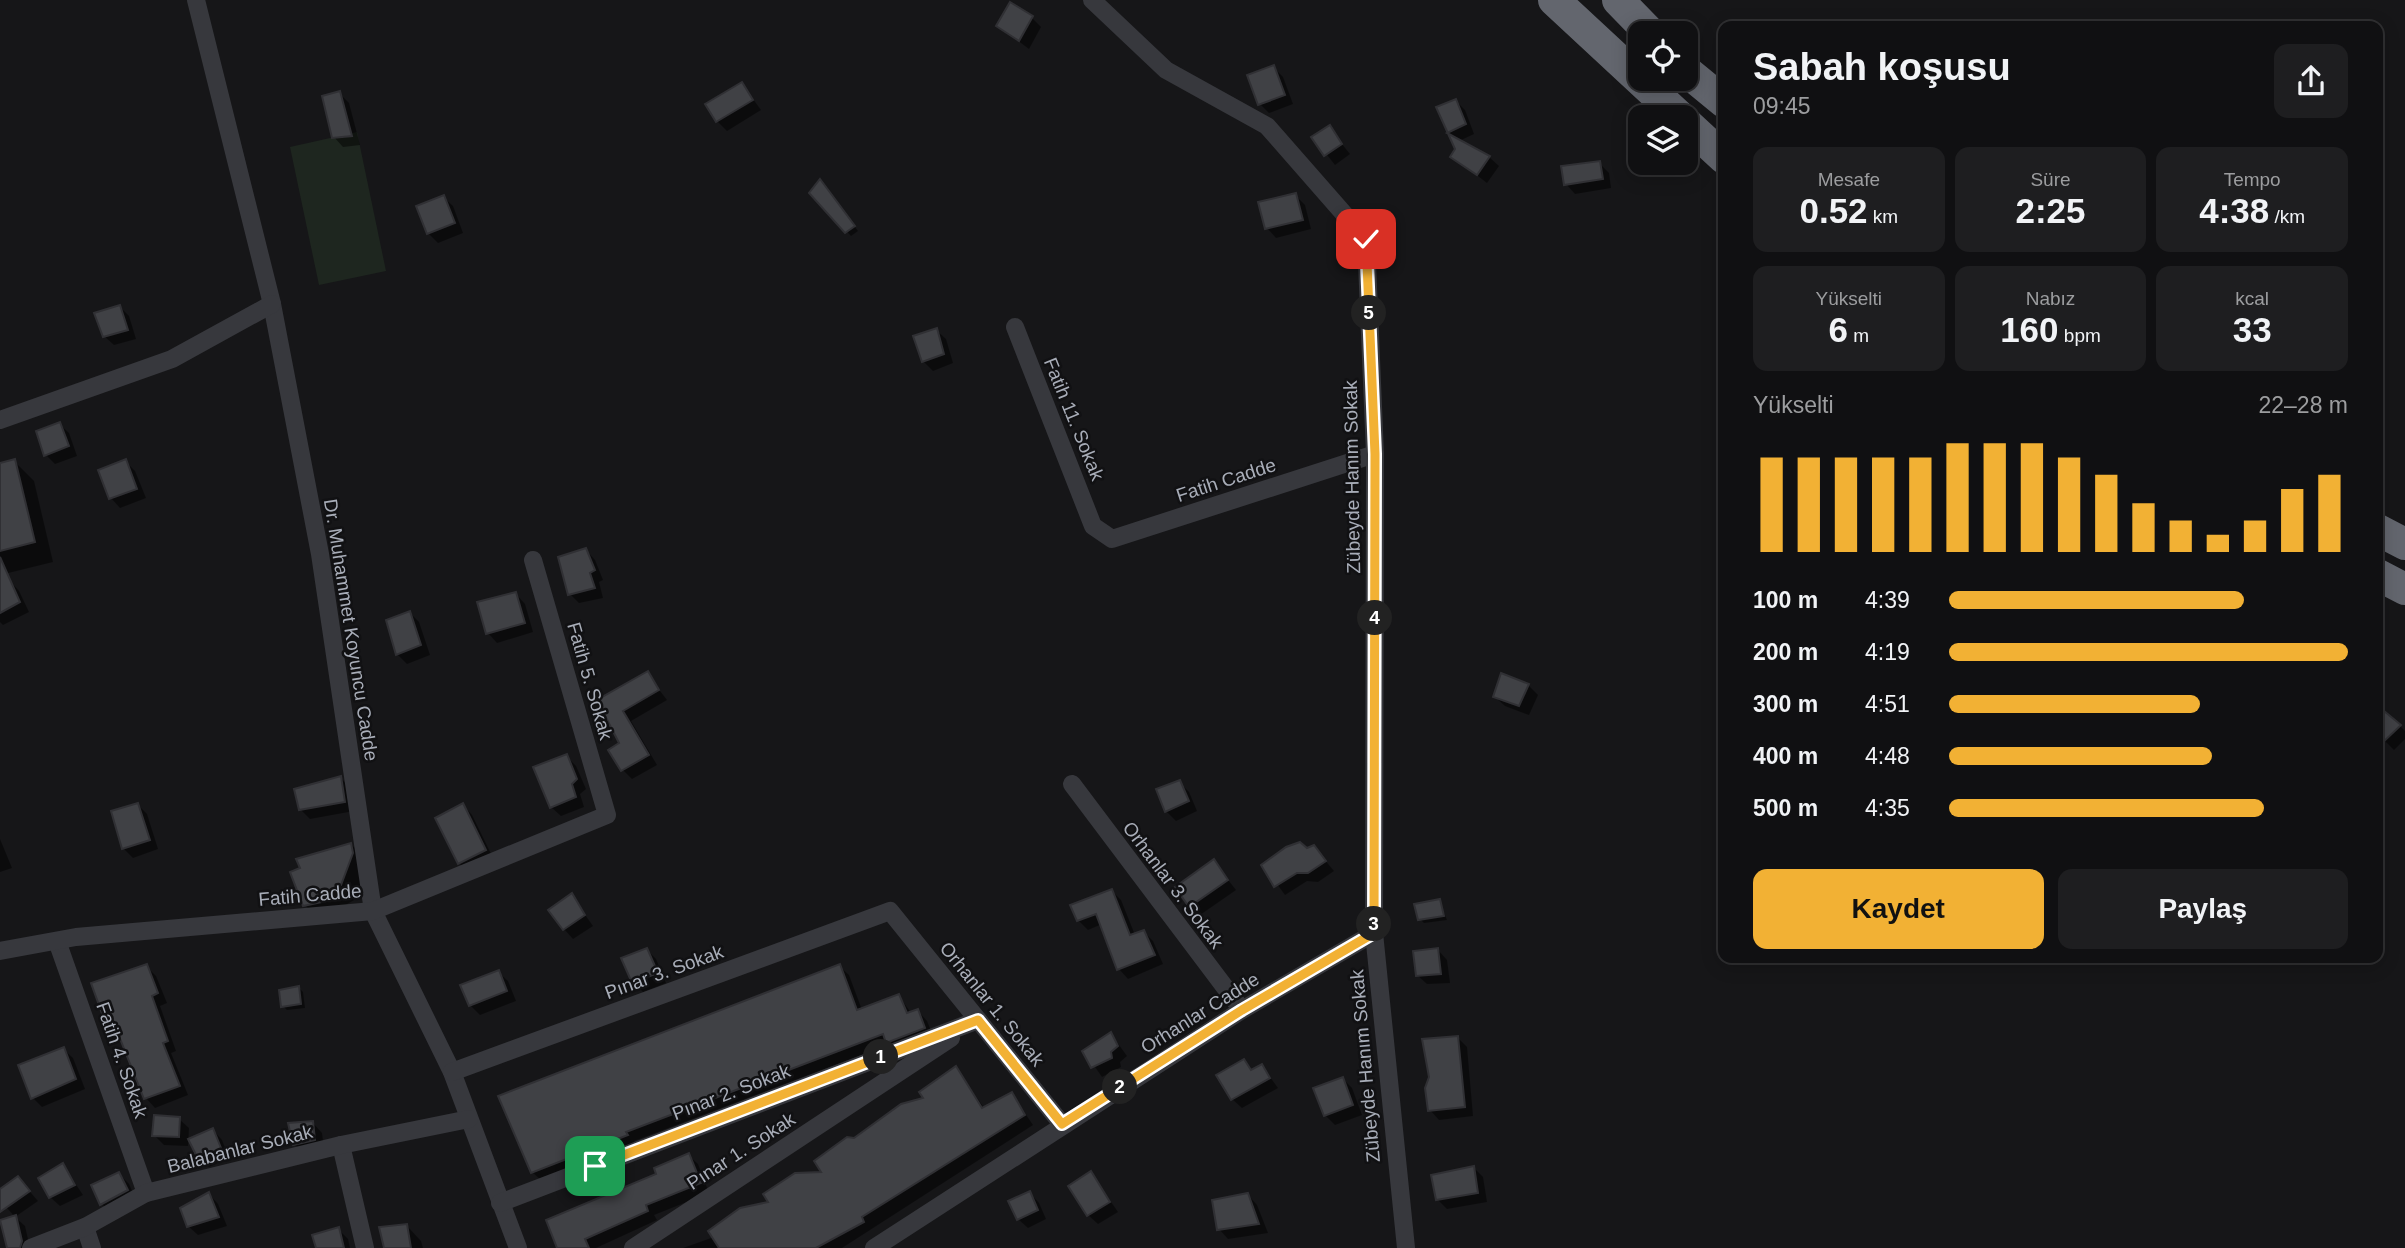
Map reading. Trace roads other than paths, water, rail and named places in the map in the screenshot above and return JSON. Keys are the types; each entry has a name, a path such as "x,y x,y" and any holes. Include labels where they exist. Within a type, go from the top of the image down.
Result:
{"highway":[{"path":"1554,0 1667,105"},
{"path":"1618,0 1638,21"},
{"path":"1698,81 1718,97"},
{"path":"1698,134 1718,152"},
{"path":"2383,533 2405,544"},
{"path":"2383,578 2405,589"}],"street":[{"name":"Dr. Muhammet Koyuncu Cadde","path":"196,0 272,304 320,554 373,911 452,1072 518,1248"},
{"name":"Zübeyde Hanım Sokak","path":"1092,0 1166,70 1267,126 1366,239 1375,454 1374,933 1406,1248"},
{"path":"0,420 172,359 272,304"},
{"name":"Fatih 11. Sokak","path":"1015,327 1094,526"},
{"name":"Fatih Cadde","path":"1094,526 1112,539 1375,454"},
{"name":"Fatih 5. Sokak","path":"533,559 607,815"},
{"name":"Orhanlar 3. Sokak","path":"1072,784 1242,1010"},
{"name":"Fatih Cadde","path":"0,951 57,941 373,911 607,815"},
{"name":"Pınar 3. Sokak","path":"452,1072 890,911"},
{"name":"Orhanlar 1. Sokak","path":"890,911 1062,1124"},
{"name":"Orhanlar Cadde","path":"874,1248 1242,1010 1374,933"},
{"name":"Fatih 4. Sokak","path":"57,941 146,1193"},
{"name":"Pınar 2. Sokak","path":"500,1203 978,1020"},
{"name":"Pınar 1. Sokak","path":"633,1248 978,1020"},
{"name":"Balabanlar Sokak","path":"31,1248 85,1227 146,1193 341,1145 469,1119"},
{"path":"341,1145 365,1248"},
{"path":"85,1227 92,1248"}]}
